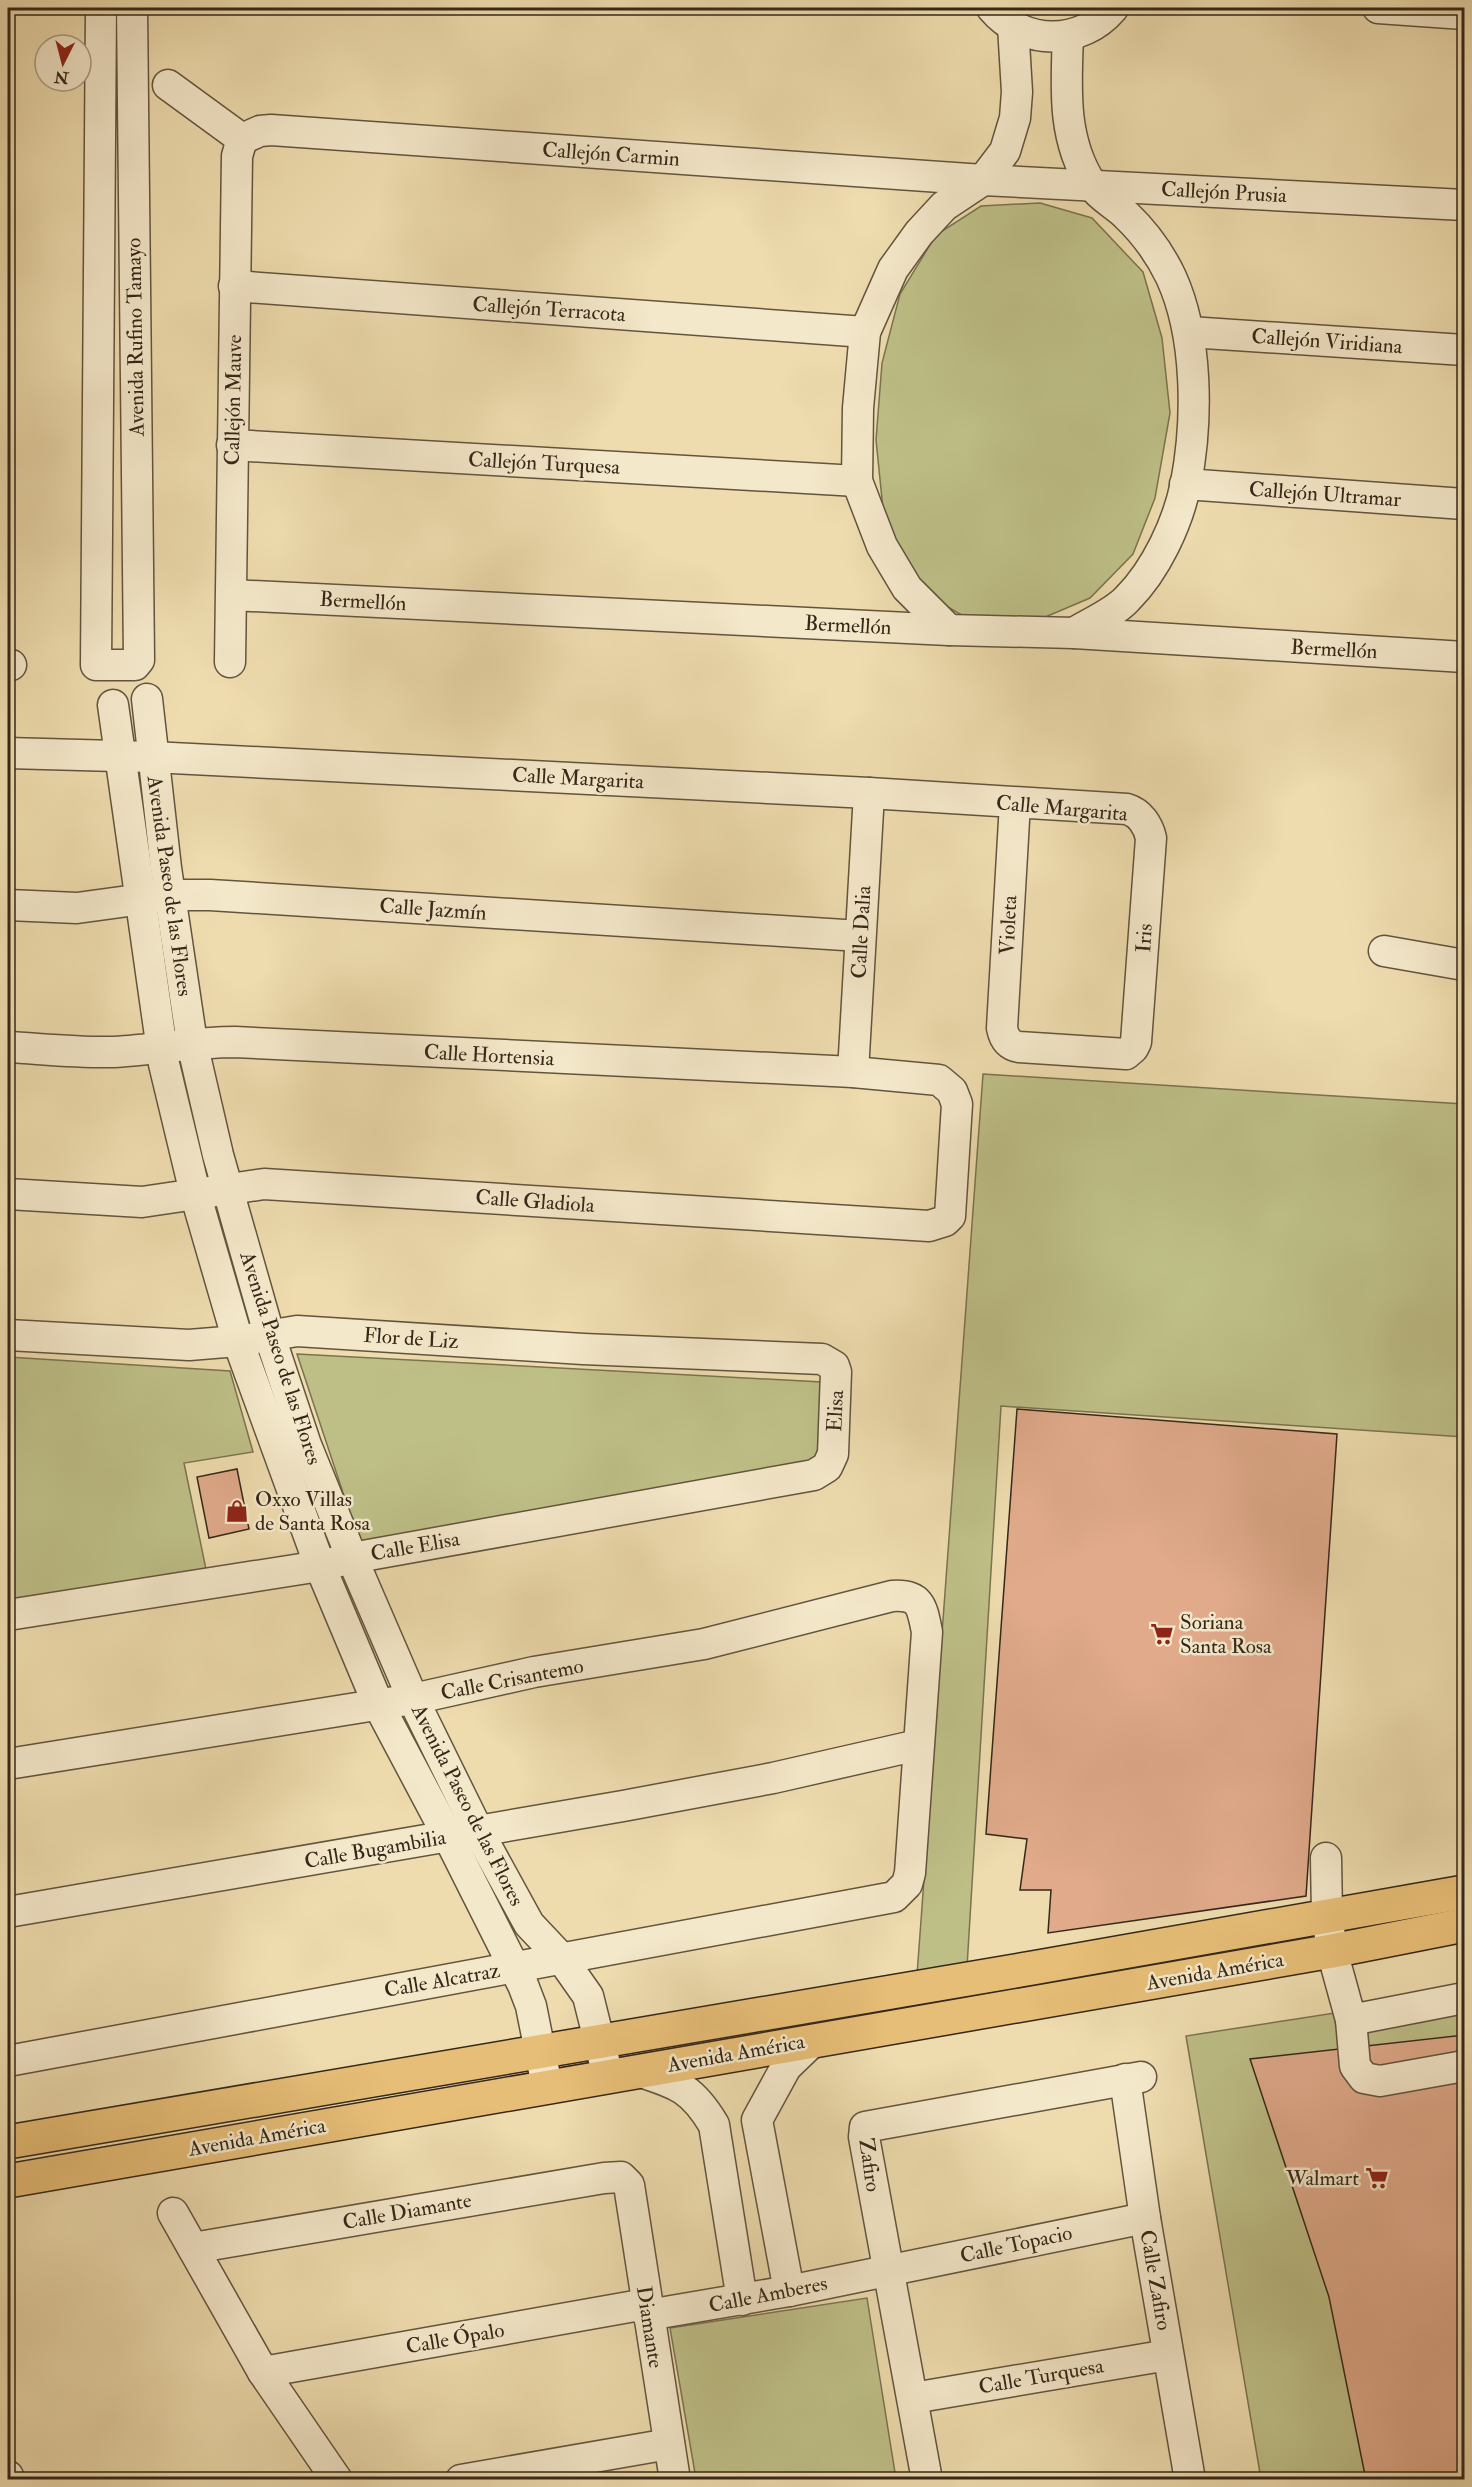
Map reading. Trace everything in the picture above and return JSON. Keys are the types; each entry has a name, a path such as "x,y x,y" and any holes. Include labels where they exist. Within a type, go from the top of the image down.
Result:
{"main road":[{"name":"Avenida América","path":"8,2142 539,2053 1464,1892"},
{"name":"Avenida América","path":"8,2181 1031,2002 1332,1952 1464,1925"},
{"path":"1022,1969 1016,1976 1014,1984 1018,1993 1031,2002"},
{"path":"965,1979 974,1982 980,1991 976,2012"}],"street":[{"name":"Avenida Rufino Tamayo","path":"102,8 96,665 135,665 139,660 132,8"},
{"path":"1003,17 1040,36 1068,36 1092,26 1113,8"},
{"path":"1378,8 1464,14"},
{"path":"950,630 907,588 882,546 857,481 858,408 865,332 892,269 919,233 944,206 983,180 1005,151 1015,118 1017,92 1003,17"},
{"path":"1068,36 1065,101 1070,132 1077,154 1093,186 1128,216 1152,244 1171,277 1189,332 1191,427 1185,484 1171,530 1146,577 1126,601 1074,633"},
{"path":"168,85 242,139"},
{"name":"Callejón Carmin","path":"242,139 271,129 983,180"},
{"name":"Callejón Mauve","path":"230,662 234,286 237,156 242,139"},
{"name":"Callejón Prusia","path":"983,180 1464,205"},
{"name":"Callejón Terracota","path":"234,286 865,332"},
{"name":"Callejón Viridiana","path":"1189,332 1464,350"},
{"name":"Callejón Turquesa","path":"232,445 857,481"},
{"name":"Callejón Ultramar","path":"1185,484 1464,504"},
{"name":"Bermellón","path":"232,595 950,630 1074,633 1464,657"},
{"name":"Avenida Paseo de las Flores","path":"147,699 166,868 172,895 192,1043 269,1334 306,1445 413,1699 478,1831 529,1924 562,1959 588,1996 601,2042 623,2073"},
{"name":"Avenida Paseo de las Flores","path":"113,705 162,1048 195,1193 238,1341 320,1566 378,1704 448,1836 514,1967 531,2006 547,2086"},
{"name":"Calle Margarita","path":"8,753 152,757 869,793 1127,809 1133,810 1144,820"},
{"name":"Calle Dalia","path":"854,1072 869,793"},
{"name":"Violeta","path":"1015,803 1002,1028 1005,1039 1010,1044 1019,1047 1125,1054"},
{"name":"Iris","path":"1125,1054 1133,1048 1136,1042 1151,838 1144,820"},
{"name":"Calle Jazmín","path":"8,904 77,908 172,895 210,895 860,936"},
{"path":"1384,951 1464,965"},
{"name":"Calle Hortensia","path":"8,1047 113,1052 192,1043 235,1042 854,1072 939,1080 952,1091 957,1104"},
{"name":"Calle Gladiola","path":"8,1194 142,1202 195,1193 276,1185 929,1226 945,1221 950,1216 957,1104"},
{"name":"Flor de Liz","path":"8,1335 189,1345 308,1331 583,1349 815,1359"},
{"name":"Elisa","path":"815,1359 828,1361 834,1366 836,1372 832,1455 827,1467 820,1472"},
{"name":"Calle Elisa","path":"8,1615 320,1566 352,1558 711,1492 804,1478 820,1472"},
{"name":"Calle Crisantemo","path":"8,1764 413,1699 534,1672 704,1644 892,1596 907,1596"},
{"name":"Calle Alcatraz","path":"8,2061 894,1897 907,1884 910,1873 927,1632 921,1607 915,1599 907,1596"},
{"name":"Calle Bugambilia","path":"8,1912 773,1778 918,1745"},
{"path":"1326,1857 1327,1915 1332,1952 1351,2020 1355,2066 1364,2078 1380,2081 1464,2066"},
{"path":"1351,2020 1464,1998"},
{"path":"789,2291 757,2120 786,2067 814,2040"},
{"path":"623,2073 668,2081 689,2092 701,2103 714,2125 742,2300"},
{"name":"Calle Zafiro","path":"1133,2078 1145,2218 1190,2480"},
{"name":"Zafiro","path":"927,2480 864,2137 865,2127 1133,2078"},
{"path":"714,2125 757,2120"},
{"name":"Calle Diamante","path":"193,2248 621,2177"},
{"name":"Diamante","path":"621,2177 629,2185 675,2480"},
{"path":"728,2211 772,2203"},
{"path":"173,2213 263,2372 337,2480"},
{"name":"Calle Topacio","path":"888,2271 1145,2218"},
{"name":"Calle Amberes","path":"647,2310 742,2300 888,2271"},
{"name":"Calle Ópalo","path":"263,2372 647,2310"},
{"name":"Calle Turquesa","path":"913,2398 1168,2355"},
{"path":"461,2480 669,2444"}],"green space":[{"path":"1040,203 1092,218 1143,272 1162,338 1170,413 1155,498 1133,554 1090,598 1043,618 963,616 923,592 897,552 883,509 876,440 882,363 900,294 936,235 981,206"},
{"path":"983,1074 1464,1104 1464,1437 1001,1406 967,1967 917,1975"},
{"path":"297,1354 822,1382 821,1459 362,1550"},
{"path":"8,1357 230,1371 253,1452 184,1463 207,1574 8,1603"},
{"path":"1464,1993 1464,2479 1261,2479 1186,2036"},
{"path":"867,2298 896,2479 696,2479 670,2328"}],"building":[{"name":"Soriana Santa Rosa","path":"1017,1409 1337,1434 1306,1896 1048,1933 1051,1890 1020,1890 1027,1839 986,1834"},
{"path":"237,1469 249,1529 209,1538 197,1477"},
{"name":"Walmart","path":"1464,2035 1464,2480 1366,2480 1329,2297 1250,2059"}],"place":[{"name":"Oxxo Villas de Santa Rosa","path":"237,1511"},
{"name":"Soriana Santa Rosa","path":"1162,1634"},
{"name":"Walmart","path":"1377,2178"}]}
